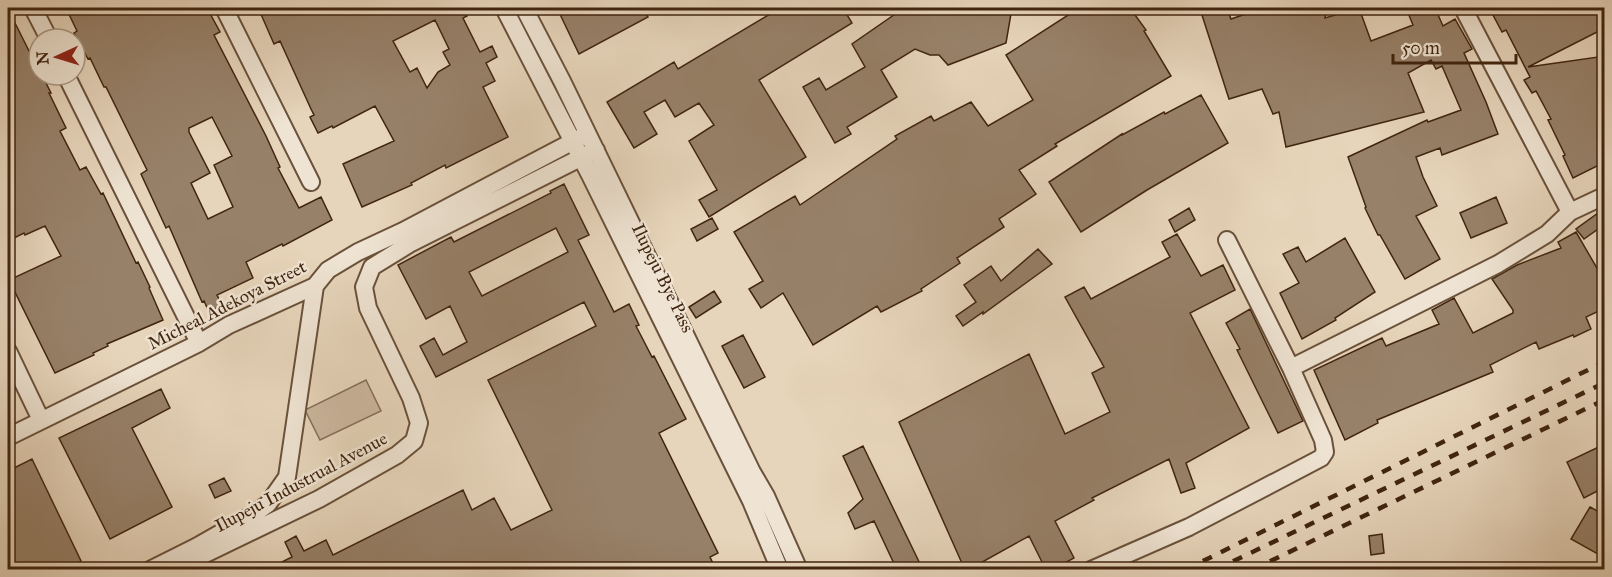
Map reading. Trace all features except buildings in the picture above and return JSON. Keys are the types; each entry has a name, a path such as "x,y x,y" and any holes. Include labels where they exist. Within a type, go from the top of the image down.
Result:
{"street":[{"path":"33,8 43,27"},
{"path":"224,8 311,182"},
{"name":"Ilupeju Bye Pass","path":"504,8 572,143 589,154 607,178 627,214 752,472 766,496 799,570"},
{"name":"Ilupeju Bye Pass","path":"524,8 587,134 589,154 751,501 780,570"},
{"path":"1463,8 1570,212"},
{"path":"72,87 198,343"},
{"name":"Micheal Adekoya Street","path":"8,436 198,343 229,325 315,286 328,270 358,252 413,226 587,134"},
{"name":"Ilupeju Industrual Avenue","path":"172,570 319,499 398,455 414,441 419,423 411,398 368,308 364,287 372,267 411,243 589,154"},
{"path":"1291,368 1498,264 1547,234 1570,212 1605,196"},
{"path":"1091,570 1189,526 1321,458 1325,452 1323,440 1291,368 1227,240"},
{"name":"Ilupeju Industrual Avenue","path":"150,570 254,514 268,504 287,477 315,286"},
{"path":"8,351 40,420"}],"shaded area":[{"path":"366,380 381,411 320,440 305,410"}],"railway":[{"path":"1185,570 1604,362"},
{"path":"1215,570 1604,383"},
{"path":"1252,570 1604,400"}]}
